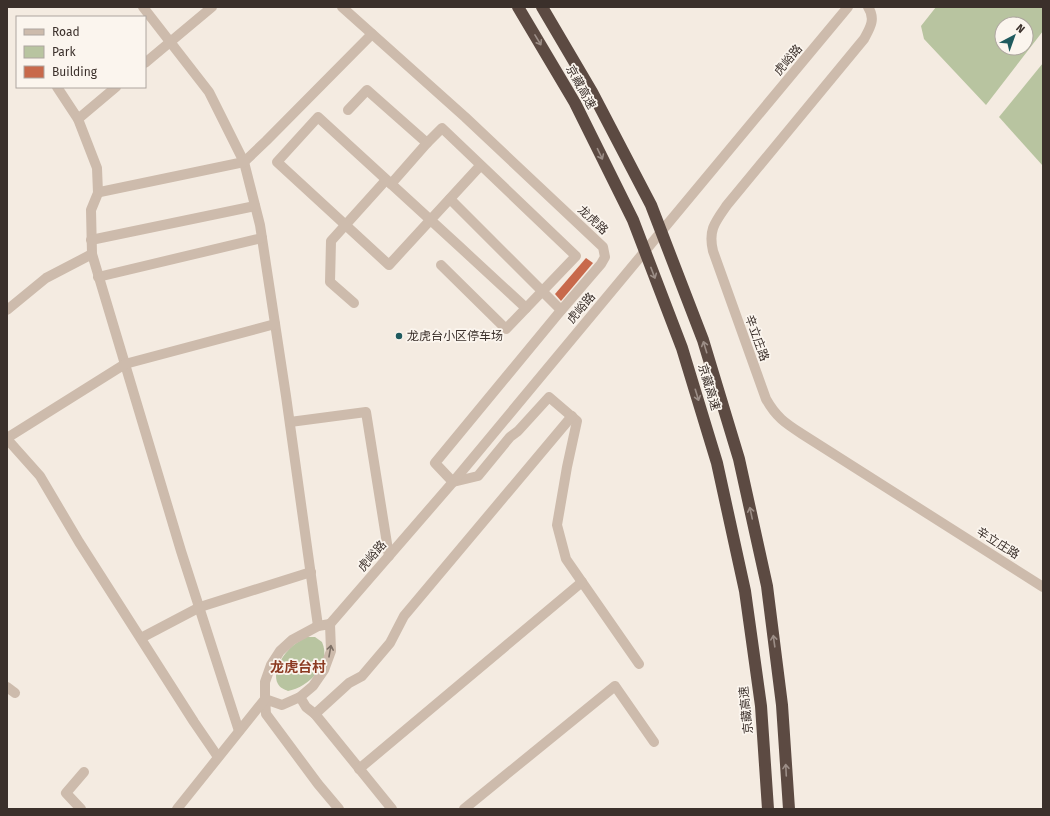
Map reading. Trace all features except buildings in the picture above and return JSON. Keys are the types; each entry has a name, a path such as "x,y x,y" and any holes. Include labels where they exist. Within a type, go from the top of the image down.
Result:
{"highway":[{"name":"京藏高速","path":"518,7 575,103 632,220 682,348 717,463 745,591 761,706 768,809"},
{"name":"京藏高速","path":"542,7 592,92 651,205 703,340 726,414 739,459 767,586 782,705 789,809"}],"street":[{"path":"143,7 209,92 244,162 262,238 290,422 318,626"},
{"path":"146,62 212,7"},
{"name":"龙虎路","path":"342,7 465,117 603,247 605,257 601,264 561,310 435,463 453,482"},
{"name":"虎峪路","path":"330,624 453,482 848,7"},
{"name":"辛立庄路","path":"868,7 872,18 871,27 864,39 724,210 712,230 710,240 712,251 766,399 773,412 785,423 1043,587"},
{"path":"98,193 244,162 372,34"},
{"path":"58,88 78,119 98,168 98,193 91,210 92,254 181,551 239,731"},
{"path":"78,119 115,88"},
{"path":"348,110 367,90 427,143"},
{"path":"480,166 430,220 389,265 277,162 318,117 389,182 430,220 526,308"},
{"path":"354,303 330,282 331,241 345,225 442,128 480,166 576,256 506,329 441,265"},
{"path":"450,199 561,310"},
{"path":"91,240 255,206"},
{"path":"98,277 262,238"},
{"path":"7,310 46,278 92,254"},
{"path":"218,757 79,542 40,476 7,438 125,364 275,324"},
{"path":"453,482 478,476 510,437 518,431 549,397 577,420 557,525 566,559 639,664"},
{"path":"290,422 366,412 389,556"},
{"path":"315,714 348,683 362,676 376,660 390,643 404,616 533,465 572,416"},
{"path":"141,638 200,607 311,572"},
{"path":"359,769 582,582"},
{"path":"265,699 282,706 300,697 313,686 324,670 331,651 330,624 318,626 292,640 280,651 271,665 264,682 265,699 266,714 318,784 339,809"},
{"path":"464,809 615,686 654,742"},
{"path":"300,697 306,707 315,714 392,809"},
{"path":"177,809 265,699"},
{"path":"81,809 66,794 84,772"}],"green space":[{"path":"936,7 1043,7 1043,31 1034,43 1034,16 994,16 994,56 1024,56 986,105 924,39 921,26"},
{"path":"1043,63 1043,166 999,117"},
{"path":"306,637 315,637 322,642 324,658 317,673 311,680 296,689 288,691 278,684 276,673 278,667 287,651"}],"place":[{"name":"龙虎台小区停车场","path":"399,336"}],"district":[{"name":"龙虎台村","path":"298,667"}]}
